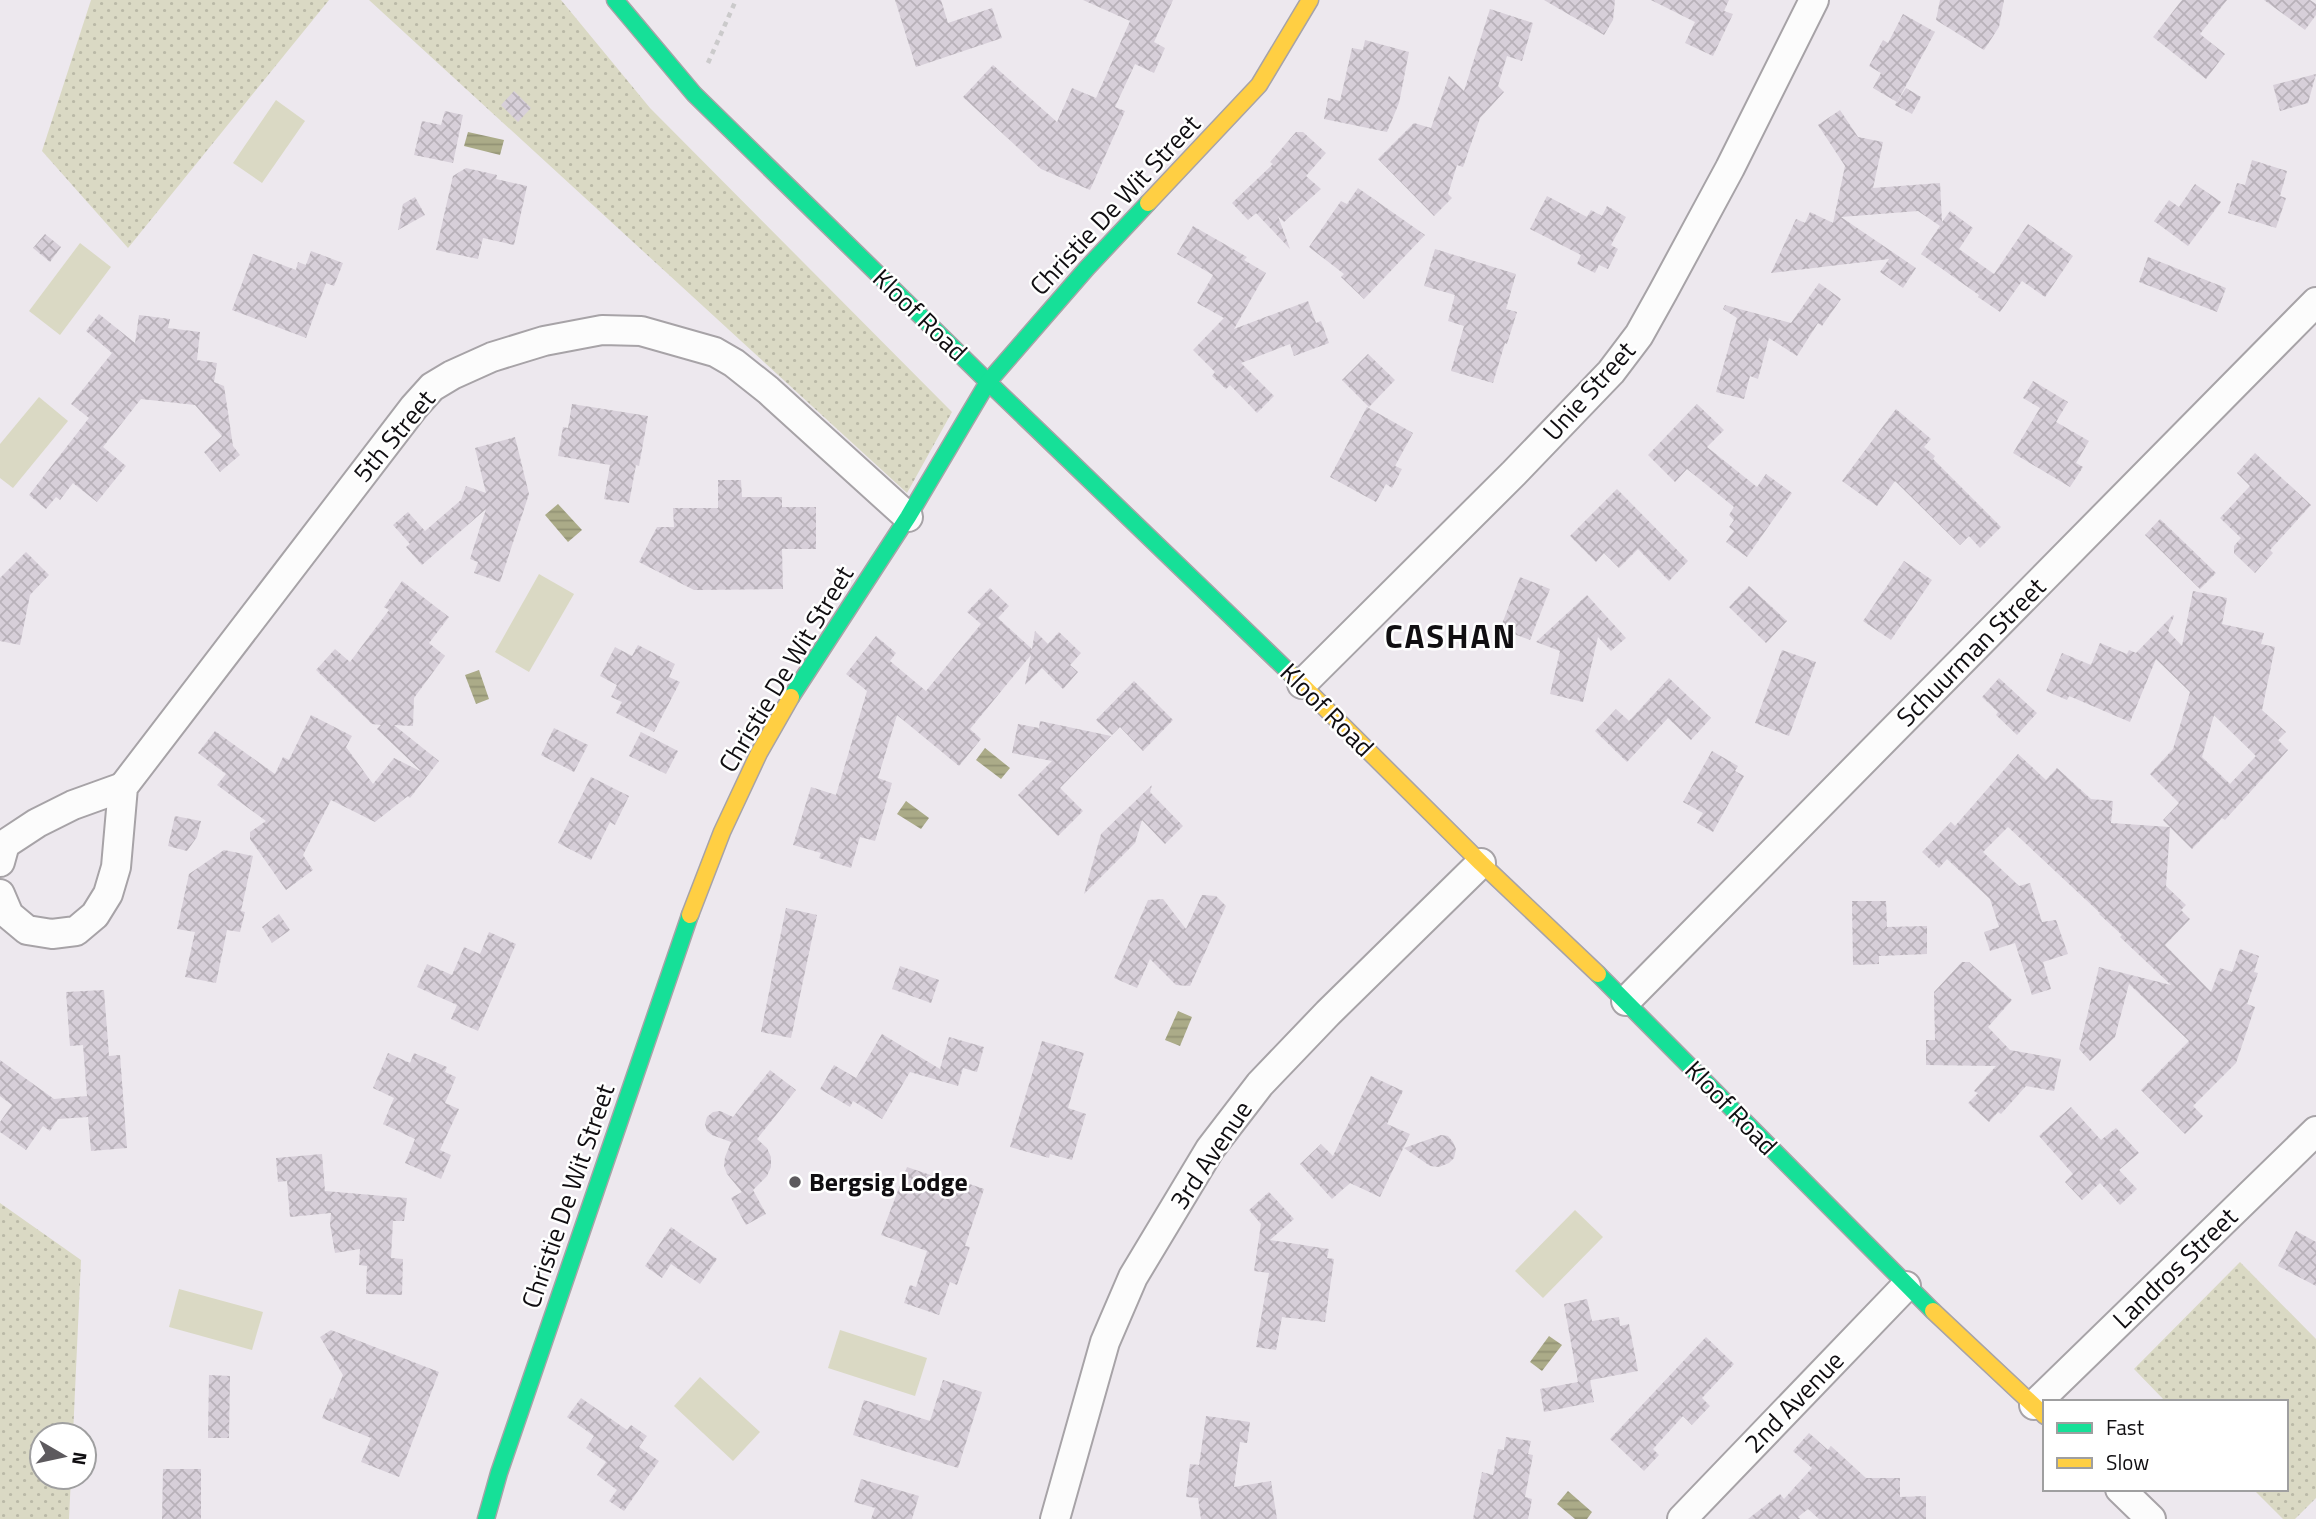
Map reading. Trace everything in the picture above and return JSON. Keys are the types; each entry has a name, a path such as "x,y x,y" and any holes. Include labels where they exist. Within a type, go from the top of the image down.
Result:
{"street":[{"name":"Kloof Road","path":"615,0 694,94 1301,684 1481,863 1626,1001 1906,1286 2039,1410"},
{"name":"Christie De Wit Street","path":"486,1519 499,1473 672,965 722,832 759,753 792,696 908,517 988,382 1087,268 1259,85 1310,0"},
{"name":"Unie Street","path":"1301,684 1514,473 1611,372 1639,335 1730,168 1814,0"},
{"name":"Schuurman Street","path":"1626,1001 2316,302"},
{"name":"5th Street","path":"122,787 414,407 432,387 492,357 544,341 602,330 641,331 715,352 734,363 768,390 908,517"},
{"path":"0,862 5,844 37,823 73,805 122,787 116,867 108,894 95,915 76,930 52,934 27,930 9,915 0,894"},
{"name":"3rd Avenue","path":"1055,1519 1105,1342 1133,1277 1210,1149 1260,1084 1328,1013 1481,863"},
{"name":"Landros Street","path":"2049,1400 2316,1131"},
{"name":"2nd Avenue","path":"1682,1519 1906,1286"},
{"path":"2122,1491 2151,1519"}],"path":[{"path":"694,94 736,0"}],"shaded area":[{"path":"91,0 329,0 128,248 42,151"},
{"path":"369,0 561,0 650,108 952,412 907,493"},
{"path":"276,100 305,121 262,183 233,163"},
{"path":"468,132 504,140 500,155 464,146"},
{"path":"80,243 111,267 60,335 29,311"},
{"path":"39,397 68,421 13,488 0,478 0,444"},
{"path":"558,504 582,530 568,542 545,515"},
{"path":"539,574 574,594 529,672 495,652"},
{"path":"479,670 489,699 476,704 465,675"},
{"path":"985,748 1010,768 1001,779 976,760"},
{"path":"906,801 929,818 921,829 897,814"},
{"path":"1178,1011 1192,1017 1180,1046 1165,1040"},
{"path":"0,1203 81,1260 74,1421 28,1421 28,1491 70,1491 69,1519 0,1519"},
{"path":"1575,1210 1603,1237 1543,1298 1515,1271"},
{"path":"2240,1262 2316,1339 2316,1498 2295,1519 2283,1519 2255,1491 2288,1491 2288,1400 2164,1400 2134,1369"},
{"path":"179,1289 263,1312 252,1350 169,1327"},
{"path":"840,1330 927,1358 915,1396 828,1368"},
{"path":"1549,1336 1562,1345 1542,1371 1530,1362"},
{"path":"700,1377 760,1432 733,1461 674,1406"},
{"path":"1568,1491 1592,1512 1587,1519 1575,1519 1557,1504"}],"building":[{"path":"895,0 941,0 948,23 992,8 1002,38 916,67"},
{"path":"1083,0 1173,0 1154,42 1165,48 1154,73 1135,64 1115,107 1125,111 1090,190 1041,169 963,97 993,65 1057,122 1072,88 1096,98 1130,21"},
{"path":"1544,0 1615,0 1613,20 1604,35"},
{"path":"1651,0 1729,0 1724,11 1733,14 1713,56 1685,43 1695,22"},
{"path":"1940,0 2004,0 1999,27 1984,50 1936,20"},
{"path":"2182,0 2227,0 2200,34 2225,54 2206,79 2153,37"},
{"path":"2264,0 2310,0 2316,4 2316,15 2305,30"},
{"path":"1490,9 1533,23 1522,61 1507,56 1498,86 1504,92 1480,118 1463,167 1457,165 1448,194 1452,198 1434,216 1378,159 1414,123 1431,128 1449,76 1464,91"},
{"path":"1903,14 1935,32 1897,102 1873,88 1881,73 1869,66 1883,40 1888,43"},
{"path":"1365,40 1409,52 1399,103 1387,132 1324,119 1328,98 1340,101 1352,48 1363,50"},
{"path":"2316,74 2308,103 2280,111 2273,85"},
{"path":"1906,88 1921,97 1912,114 1895,105"},
{"path":"514,91 531,108 518,122 501,105"},
{"path":"1840,110 1858,137 1883,142 1873,188 1940,183 1942,222 1950,211 1973,228 1959,249 1994,274 2028,224 2073,256 2045,297 2022,281 2000,312 1921,254 1940,226 1918,211 1841,217 1916,268 1903,288 1880,272 1889,259 1771,273 1796,219 1805,223 1810,212 1833,223 1845,166 1818,125"},
{"path":"445,111 463,115 453,163 414,155 422,121 441,125"},
{"path":"1296,132 1303,132 1326,153 1306,176 1321,189 1284,222 1278,216 1290,249 1256,213 1248,220 1232,203 1273,164 1270,162"},
{"path":"2252,160 2287,171 2280,196 2286,198 2276,228 2228,213 2237,183 2245,185"},
{"path":"466,168 527,186 514,245 483,238 478,259 436,250 453,176"},
{"path":"2195,184 2221,202 2188,246 2154,221 2169,200 2179,207"},
{"path":"1358,188 1425,235 1364,299 1341,277 1344,274 1309,247 1341,201 1347,204"},
{"path":"1547,196 1587,217 1591,210 1602,216 1607,206 1626,217 1611,245 1618,249 1608,269 1599,265 1595,273 1577,264 1581,255 1530,229"},
{"path":"415,197 425,215 398,230 403,204"},
{"path":"1193,226 1247,257 1244,260 1266,273 1234,329 1308,301 1316,323 1321,321 1329,343 1294,356 1290,344 1241,363 1274,396 1257,413 1230,385 1226,389 1212,376 1215,372 1193,350 1224,318 1197,303 1213,275 1177,254"},
{"path":"45,234 61,247 50,262 33,248"},
{"path":"1435,249 1516,274 1506,309 1517,312 1493,383 1451,371 1464,326 1448,321 1455,295 1424,286"},
{"path":"311,251 343,263 334,286 326,283 306,338 232,310 253,254 296,270 298,262 306,265"},
{"path":"2148,257 2226,288 2217,312 2139,282"},
{"path":"1819,283 1841,299 1822,326 1818,323 1797,356 1769,338 1758,379 1750,376 1744,399 1716,392 1737,318 1723,309 1725,305 1791,323"},
{"path":"99,314 135,343 139,315 170,319 168,328 200,332 197,360 217,363 214,382 224,386 233,446 240,455 220,472 204,452 222,436 195,405 141,399 103,447 126,466 97,502 73,483 60,500 56,497 46,509 29,495 89,418 71,404 112,353 86,331"},
{"path":"1368,354 1395,380 1369,407 1342,380"},
{"path":"2033,381 2068,402 2056,422 2089,441 2076,463 2083,467 2070,487 2013,453 2040,408 2023,398"},
{"path":"572,404 648,416 629,503 604,499 610,465 558,456 563,427 568,428"},
{"path":"1697,404 1724,430 1707,447 1757,487 1766,474 1792,493 1747,557 1726,542 1734,531 1729,527 1734,520 1729,515 1734,507 1687,469 1675,482 1648,455"},
{"path":"1367,407 1413,433 1395,466 1402,469 1392,488 1386,484 1376,502 1330,477"},
{"path":"1896,409 1931,439 1924,447 1935,456 1933,459 2001,527 1980,548 1969,536 1960,545 1895,481 1877,506 1842,481"},
{"path":"515,437 529,494 500,582 474,573 478,562 470,559 486,509 422,565 406,547 410,544 393,525 408,512 425,531 461,500 466,486 486,493 475,448"},
{"path":"2255,453 2311,505 2270,550 2273,553 2255,573 2234,553 2234,546 2241,538 2220,518 2250,486 2237,473"},
{"path":"718,480 741,480 742,497 782,497 782,507 816,507 816,549 782,549 783,589 694,590 639,562 657,527 674,527 673,508 718,508"},
{"path":"1617,489 1688,561 1669,581 1638,549 1619,568 1604,553 1596,562 1570,536"},
{"path":"2160,519 2216,573 2200,589 2145,535"},
{"path":"26,552 49,575 30,595 20,645 0,641 0,578"},
{"path":"1904,561 1932,580 1891,640 1863,621"},
{"path":"1520,577 1550,589 1530,640 1500,629"},
{"path":"402,581 449,617 429,643 445,656 414,698 413,726 394,725 439,761 410,798 408,796 375,822 331,800 303,855 313,870 286,890 250,839 250,832 266,821 217,785 226,774 198,753 215,731 275,774 283,757 289,760 311,715 352,736 346,747 373,784 394,758 422,772 377,729 381,725 372,724 316,670 335,649 350,662 389,610 384,607"},
{"path":"1749,586 1787,621 1766,643 1729,607"},
{"path":"990,588 1009,606 998,618 1032,649 1035,631 1048,644 1059,632 1081,653 1070,665 1078,672 1063,689 1042,668 1025,685 1031,655 970,729 981,739 959,766 897,715 878,778 892,783 875,841 860,837 851,868 819,858 821,853 793,845 811,787 836,795 867,691 846,674 876,636 896,653 890,661 926,691 981,624 967,612"},
{"path":"2193,591 2227,598 2222,624 2264,633 2261,644 2275,647 2262,710 2286,732 2278,740 2288,750 2225,820 2222,818 2192,849 2163,820 2179,803 2150,774 2173,749 2190,692 2156,659 2130,722 2069,696 2067,700 2046,691 2062,653 2091,665 2100,643 2127,654 2129,650 2136,653 2173,615 2168,631 2182,646","holes":["2214,715 2256,756 2230,784 2202,757"]},
{"path":"1587,595 1626,638 1611,651 1598,637 1583,702 1550,694 1560,651 1536,642"},
{"path":"638,645 675,664 669,677 680,682 654,732 616,713 622,702 611,697 617,685 600,676 615,647 632,656"},
{"path":"1782,650 1816,662 1789,736 1755,723"},
{"path":"1669,678 1711,718 1691,740 1668,718 1627,762 1595,731 1616,709 1629,721"},
{"path":"1999,678 2037,713 2017,735 1982,697"},
{"path":"1134,681 1173,720 1143,751 1120,727 1112,735 1096,720"},
{"path":"1040,721 1111,736 1060,788 1083,811 1058,836 1018,795 1052,761 1012,753 1018,724 1039,728"},
{"path":"554,728 588,745 574,772 541,755"},
{"path":"641,732 678,751 666,774 629,756"},
{"path":"1712,751 1738,766 1735,771 1744,776 1713,832 1697,823 1703,813 1683,802"},
{"path":"2018,754 2046,780 2057,768 2091,799 2113,801 2111,823 2170,827 2166,886 2186,905 2181,910 2190,919 2165,945 2211,992 2220,968 2232,972 2240,949 2259,956 2254,972 2258,973 2247,1004 2255,1007 2236,1063 2193,1106 2203,1116 2185,1134 2141,1090 2189,1041 2129,984 2115,1037 2090,1061 2079,1049 2099,967 2171,985 2120,937 2122,935 2100,913 2008,827 1983,852 2019,886 2030,883 2042,922 2056,920 2068,954 2043,962 2051,989 2032,995 2015,943 1990,951 1984,932 1999,927 1990,899 1947,859 1939,868 1922,852 1951,822 1955,826"},
{"path":"591,777 629,796 615,825 610,822 591,860 558,843"},
{"path":"1152,785 1150,792 1183,826 1165,844 1142,820 1135,843 1084,894 1101,834"},
{"path":"175,816 201,821 197,837 187,851 168,846"},
{"path":"224,850 253,856 241,911 245,912 240,932 227,930 216,983 185,977 195,932 177,929 189,874"},
{"path":"1202,895 1216,896 1226,906 1190,986 1176,985 1150,959 1137,988 1114,978 1148,900 1163,899 1186,929"},
{"path":"1852,901 1886,901 1887,927 1927,926 1927,954 1879,956 1879,964 1853,965"},
{"path":"786,908 817,915 791,1038 761,1032"},
{"path":"279,914 290,930 272,943 262,927"},
{"path":"489,932 516,944 478,1031 451,1019 457,1005 417,987 427,964 452,975 464,947 480,954"},
{"path":"1962,962 1969,962 2012,1000 1988,1027 2010,1050 2061,1059 2054,1091 2026,1086 2001,1114 1998,1112 1989,1122 1968,1103 1978,1093 1974,1091 1996,1066 1926,1065 1926,1040 1935,1040 1934,992"},
{"path":"900,966 939,980 931,1003 892,989"},
{"path":"104,990 109,1056 120,1055 127,1148 91,1151 88,1117 58,1119 50,1131 43,1126 26,1150 0,1132 0,1122 12,1105 0,1096 0,1060 54,1099 87,1096 83,1045 70,1046 66,992"},
{"path":"882,1034 940,1069 949,1037 984,1047 977,1072 963,1068 958,1086 910,1072 882,1119 853,1101 850,1107 820,1089 834,1065 856,1078"},
{"path":"1042,1041 1084,1053 1068,1108 1086,1114 1072,1160 1050,1154 1049,1158 1010,1147"},
{"path":"388,1053 410,1063 414,1053 447,1067 445,1072 456,1077 445,1103 459,1109 440,1150 451,1155 441,1179 405,1163 415,1139 383,1124 394,1098 373,1088"},
{"path":"770,1070 796,1090 757,1139 767,1148 771,1157 767,1176 753,1190 766,1214 746,1225 731,1198 742,1192 724,1166 731,1142 712,1135 705,1124 707,1117 713,1112 720,1111 733,1117"},
{"path":"1371,1076 1403,1091 1387,1124 1410,1134 1380,1197 1350,1183 1332,1199 1300,1164 1321,1144 1333,1156"},
{"path":"2071,1107 2101,1140 2116,1128 2139,1153 2119,1170 2137,1189 2120,1205 2100,1183 2082,1200 2065,1182 2073,1174 2039,1136"},
{"path":"1441,1135 1448,1136 1456,1149 1454,1158 1439,1167 1430,1166 1404,1148"},
{"path":"322,1154 325,1191 407,1198 404,1221 393,1221 391,1258 403,1259 402,1295 366,1294 367,1266 359,1265 360,1249 335,1253 331,1213 290,1217 287,1181 278,1182 276,1158"},
{"path":"907,1167 954,1183 955,1179 984,1189 965,1246 970,1247 957,1285 950,1282 939,1315 904,1303 910,1285 916,1287 927,1251 881,1235"},
{"path":"1269,1192 1294,1219 1270,1240 1329,1249 1327,1258 1334,1259 1325,1322 1282,1317 1276,1350 1256,1347 1269,1273 1254,1271 1261,1224 1249,1210"},
{"path":"671,1227 717,1259 700,1284 671,1264 662,1278 645,1266"},
{"path":"2296,1231 2316,1242 2316,1286 2278,1266"},
{"path":"1587,1299 1592,1321 1619,1317 1620,1326 1629,1324 1638,1371 1590,1380 1594,1402 1544,1412 1540,1389 1578,1382 1564,1304"},
{"path":"331,1330 439,1372 399,1477 361,1462 371,1438 322,1418 343,1375 320,1337"},
{"path":"1706,1337 1734,1364 1702,1398 1710,1406 1692,1425 1683,1416 1653,1449 1659,1455 1644,1471 1610,1439"},
{"path":"209,1375 230,1376 229,1438 208,1438"},
{"path":"943,1380 982,1392 958,1468 853,1435 864,1400 930,1421"},
{"path":"581,1398 627,1430 631,1425 647,1436 639,1447 659,1461 624,1511 609,1501 617,1490 597,1475 606,1462 586,1448 594,1436 567,1417"},
{"path":"1206,1416 1250,1422 1247,1443 1240,1442 1234,1487 1271,1481 1277,1519 1201,1519 1198,1498 1186,1497 1190,1464 1199,1465"},
{"path":"1809,1433 1828,1450 1831,1446 1866,1478 1900,1478 1900,1497 1926,1496 1926,1519 1819,1519 1808,1509 1798,1517 1800,1519 1748,1519 1780,1494 1784,1499 1812,1468 1793,1451"},
{"path":"1506,1437 1531,1441 1528,1454 1533,1455 1525,1497 1532,1499 1528,1519 1473,1519 1482,1472 1493,1475 1498,1449 1504,1450"},
{"path":"163,1469 201,1469 201,1519 162,1519"},
{"path":"861,1479 919,1496 912,1519 871,1519 875,1508 854,1502"}],"traffic: fast":[{"path":"615,0 694,94 1291,674"},
{"path":"791,697 908,517 988,382 1087,268 1148,203"},
{"path":"486,1519 499,1473 690,915"},
{"path":"1598,974 1933,1311"}],"traffic: slow":[{"path":"1148,203 1259,85 1310,0"},
{"path":"1291,674 1481,863 1598,974"},
{"path":"690,915 722,832 759,753 791,697"},
{"path":"1933,1311 2043,1414"}],"place":[{"name":"Bergsig Lodge","path":"795,1182"}],"district":[{"name":"CASHAN","path":"1451,636"}]}
